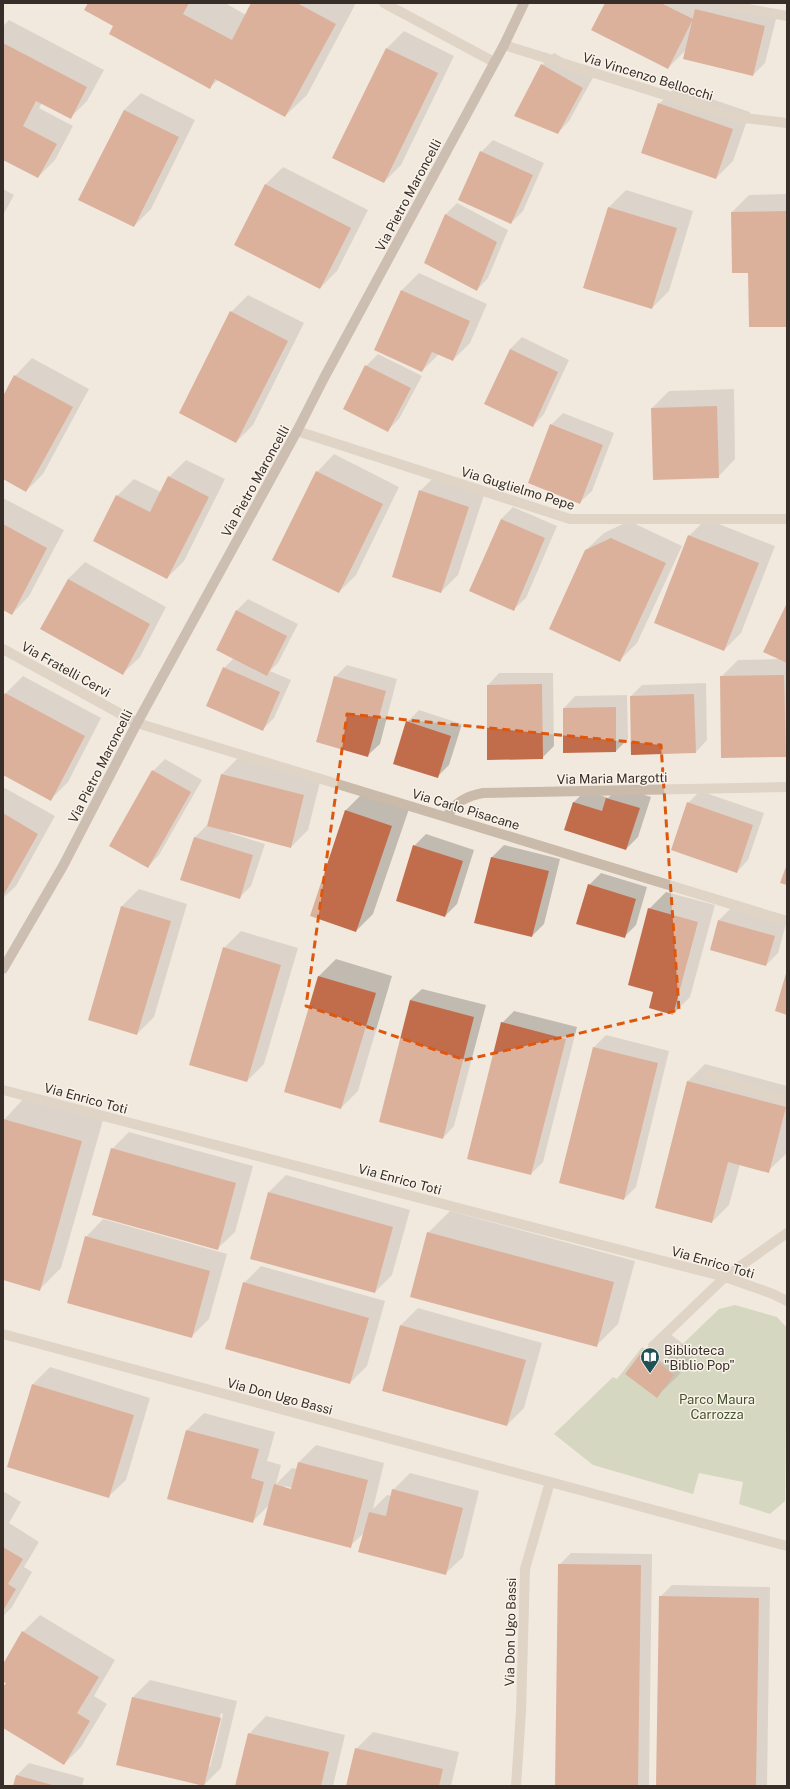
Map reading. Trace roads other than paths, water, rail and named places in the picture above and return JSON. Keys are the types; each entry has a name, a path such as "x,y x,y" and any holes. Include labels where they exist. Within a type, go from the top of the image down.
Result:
{"street":[{"path":"384,3 494,62"},
{"name":"Via Pietro Maroncelli","path":"3,969 63,866 137,724 297,431 324,378 504,45 524,3"},
{"path":"724,3 737,7 787,16"},
{"name":"Via Vincenzo Bellocchi","path":"504,45 736,117 787,124"},
{"name":"Via Guglielmo Pepe","path":"297,431 570,519 787,519"},
{"name":"Via Fratelli Cervi","path":"3,649 137,724"},
{"name":"Via Carlo Pisacane","path":"137,724 787,921"},
{"name":"Via Maria Margotti","path":"447,817 457,803 483,793 787,787"},
{"path":"708,1075 787,1101"},
{"name":"Via Enrico Toti","path":"3,1090 725,1277 774,1294 787,1301"},
{"path":"653,1346 725,1277 787,1233"},
{"name":"Via Don Ugo Bassi","path":"3,1334 787,1546"},
{"name":"Via Don Ugo Bassi","path":"516,1786 521,1712 525,1569 550,1482"}],"place":[{"name":"Biblioteca \"Biblio Pop\"","path":"650,1374"}],"park label":[{"name":"Parco Maura Carrozza","path":"717,1406"}]}
